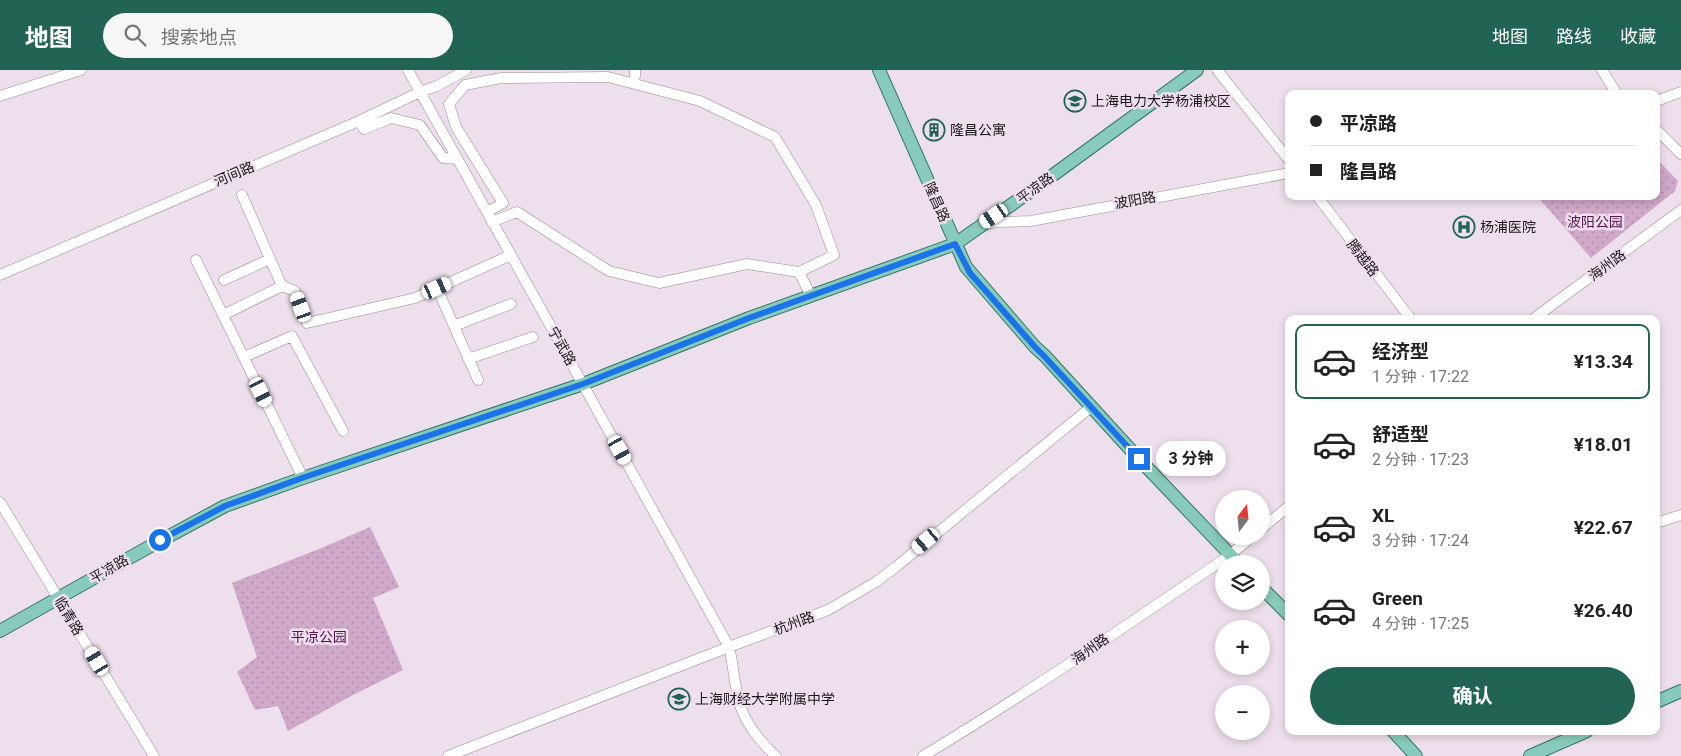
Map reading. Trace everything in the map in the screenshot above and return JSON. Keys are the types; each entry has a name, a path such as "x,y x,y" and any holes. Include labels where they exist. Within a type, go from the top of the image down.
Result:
{"main road":[{"name":"隆昌路","path":"879,70 955,244 970,273 1035,347 1231,555"},
{"name":"平凉路","path":"0,631 225,506 302,478 583,384 740,321 955,244 1197,70"},
{"path":"1270,596 1285,611"},
{"path":"1660,700 1681,691"},
{"path":"1397,735 1416,756"},
{"path":"1530,756 1578,735"}],"street":[{"path":"0,96 81,70"},
{"name":"宁武路","path":"408,70 729,647 739,704 745,718 776,756"},
{"name":"河间路","path":"0,275 359,121 437,86 466,70"},
{"path":"1217,70 1285,155"},
{"path":"1602,70 1614,90"},
{"path":"487,212 503,203 456,127 449,104 465,85 501,78 599,73 700,101 775,137 816,205 834,255 799,272 747,264 659,283 609,271 516,212 492,222"},
{"path":"1660,100 1681,92"},
{"path":"359,121 364,129 391,118 420,125 443,158 457,159"},
{"path":"1660,133 1681,154"},
{"name":"波阳路","path":"981,226 997,222 1031,221 1285,174"},
{"path":"242,195 282,286 295,291 307,322 415,298 511,255"},
{"name":"腾越路","path":"1319,200 1408,315"},
{"name":"海州路","path":"1538,315 1681,210"},
{"path":"224,280 270,259"},
{"path":"196,260 302,478"},
{"path":"799,272 811,296"},
{"path":"223,315 282,286"},
{"path":"437,288 478,380"},
{"path":"454,326 511,304"},
{"path":"244,357 292,336 343,431"},
{"path":"468,359 533,337"},
{"name":"杭州路","path":"448,756 828,610 876,582 1091,406"},
{"name":"临青路","path":"0,502 154,756"},
{"path":"1270,522 1285,509"},
{"path":"1660,522 1681,515"},
{"name":"海州路","path":"1238,555 1246,545"},
{"name":"海州路","path":"924,756 1215,572"}],"green space":[{"name":"波阳公园","path":"1660,162 1678,181 1675,191 1591,258 1540,200 1660,200"},
{"name":"平凉公园","path":"370,527 399,587 373,598 403,670 288,731 278,706 255,710 237,672 257,657 232,583"}],"place":[{"name":"上海电力大学杨浦校区","path":"1075,101"},
{"name":"隆昌公寓","path":"934,130"},
{"name":"杨浦医院","path":"1464,227"},
{"name":"上海财经大学附属中学","path":"679,699"}],"route":[{"path":"160,540 225,506 302,478 583,384 749,318 955,244 970,273 1035,347 1139,459"}]}
